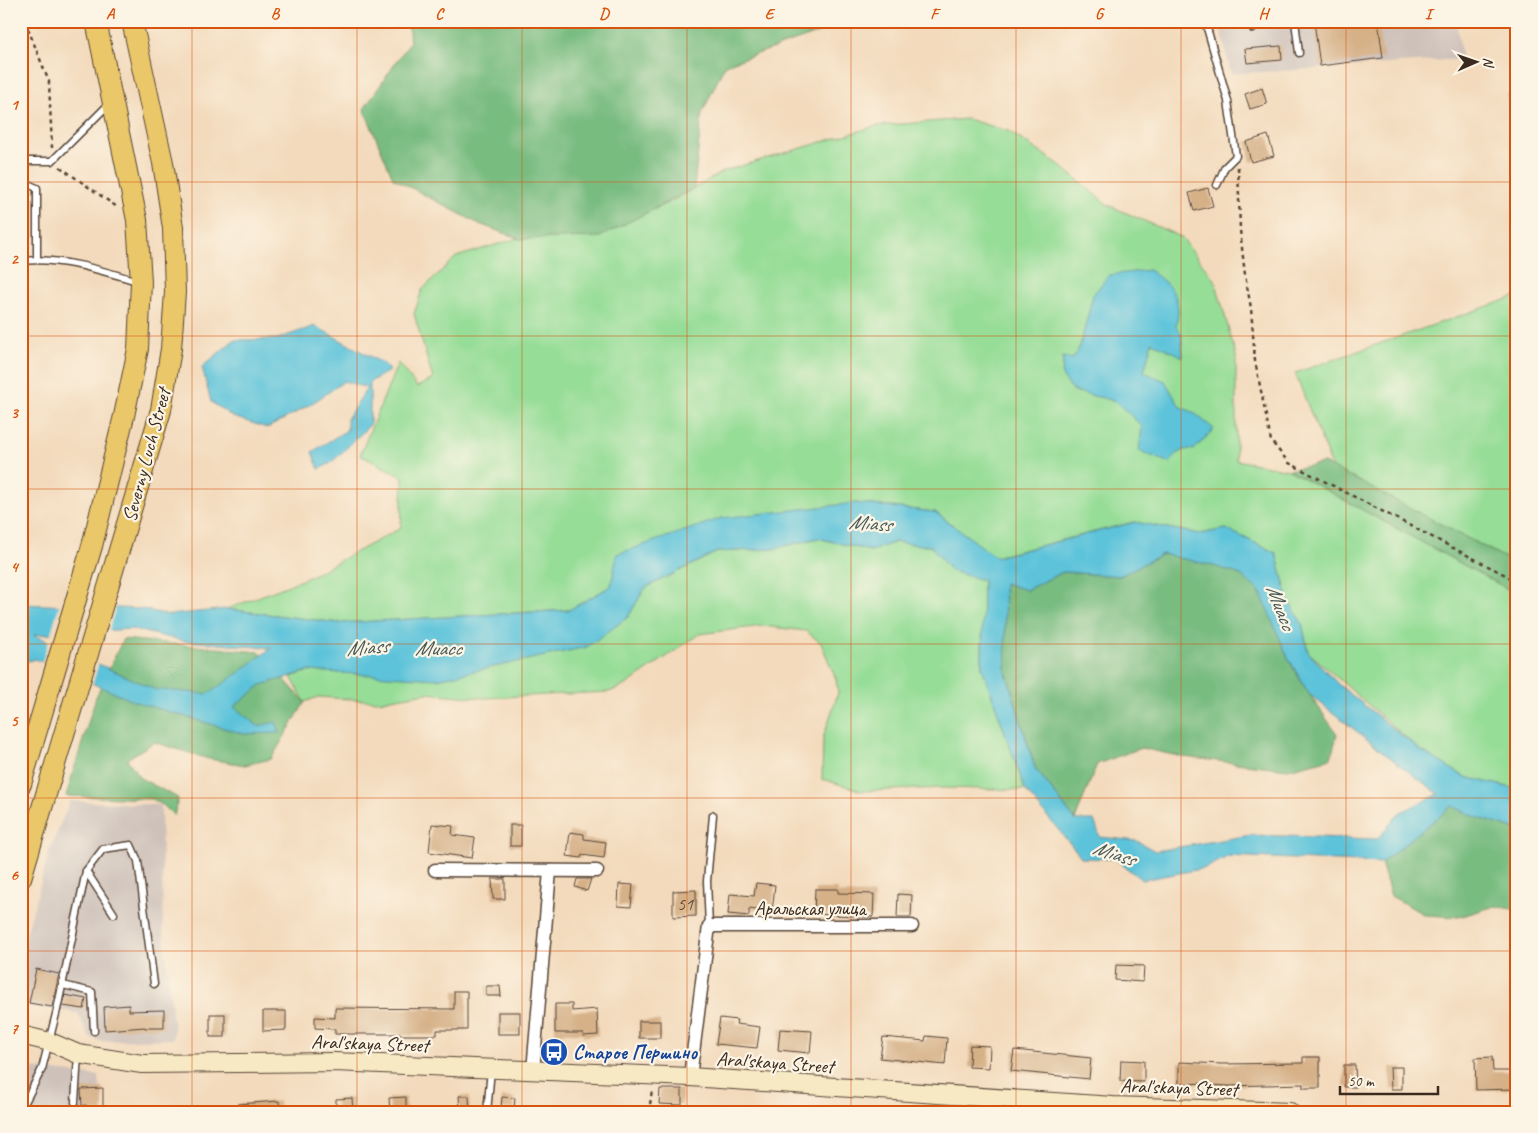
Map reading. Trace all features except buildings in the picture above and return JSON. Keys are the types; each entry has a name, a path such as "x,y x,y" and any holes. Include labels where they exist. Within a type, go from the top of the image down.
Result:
{"main road":[{"name":"Severny Luch Street","path":"21,784 92,546 124,416 138,349 141,282 137,220 96,21"},
{"name":"Severny Luch Street","path":"21,878 161,410 171,349 175,292 173,228 163,163 132,21"}],"street":[{"path":"435,870 597,871"},
{"path":"533,1070 550,871"},
{"name":"Аральская улица","path":"709,926 912,926"},
{"path":"690,1077 709,926"},
{"name":"Aral'skaya Street","path":"21,1035 50,1042 78,1054 142,1064 334,1062 491,1068 690,1077 1113,1106 1290,1112"}],"lane":[{"path":"1205,21 1228,101 1236,156 1225,167 1217,185"},
{"path":"1251,21 1253,29"},
{"path":"1295,21 1300,53"},
{"path":"1401,21 1406,21"},
{"path":"21,90 24,96 21,104"},
{"path":"21,161 52,161 113,100"},
{"path":"21,180 37,188 38,259"},
{"path":"21,261 38,259 82,266 141,282"},
{"path":"709,926 707,881 713,815"},
{"path":"21,1110 42,1069 50,1042 86,871 103,849 131,845 138,861 154,984"},
{"path":"86,871 114,914"},
{"path":"63,985 92,992 94,1031"},
{"path":"75,1102 78,1054"},
{"path":"487,1112 491,1068"}],"path":[{"path":"26,21 49,82 52,161 137,220"},
{"path":"1236,156 1239,174 1240,230 1245,275 1251,308 1256,361 1271,441 1289,463 1517,581"},
{"path":"649,1112 653,1076"}],"shaded area":[{"path":"1219,21 1456,21 1462,59 1231,74"},
{"path":"70,801 161,805 163,926 174,1031 173,1039 100,1041 89,1037 78,1013 21,1005 21,953 50,849"},
{"path":"21,1067 99,1076 102,1112 21,1112"}],"green space":[{"path":"408,21 852,21 725,65 702,113 694,188 600,237 520,239 479,224 393,178 364,109 410,42"},
{"path":"1517,88 1517,127 1511,125 1508,95"},
{"path":"967,119 1008,131 1057,163 1108,205 1181,237 1215,280 1236,356 1236,460 1289,470 1517,594 1517,789 1465,777 1420,750 1308,652 1302,623 1289,602 1276,553 1226,529 1200,534 1134,522 995,557 935,512 855,503 611,586 569,610 339,623 227,609 307,578 401,528 403,477 360,455 398,363 417,387 433,379 414,314 422,290 456,257 515,239 597,236 674,200 724,171 876,126"},
{"path":"1517,296 1517,564 1333,469 1295,373"},
{"path":"1324,463 1517,564 1517,594 1289,470"},
{"path":"818,538 871,551 895,542 931,546 951,571 983,580 982,667 1025,790 944,788 862,791 822,779 823,738 838,693 836,679 821,643 806,631 762,626 699,634 626,685 609,692 483,698 426,693 380,701 318,697 305,702 291,677 309,671 628,617 645,588 717,552 773,549"},
{"path":"1162,554 1230,570 1249,581 1257,589 1270,611 1293,668 1337,734 1331,758 1288,769 1183,757 1141,748 1097,764 1075,820 1035,768 1006,671 1004,582 1026,590 1063,572 1120,576"},
{"path":"123,639 259,652 305,702 271,759 245,765 209,759 154,742 127,759 140,778 178,798 174,816 163,805 152,799 66,796 96,697"},
{"path":"1452,805 1476,817 1517,830 1517,910 1495,906 1459,917 1425,915 1391,896 1381,863"}],"water":[{"path":"1149,270 1164,281 1177,300 1178,316 1176,326 1181,333 1183,357 1152,342 1144,372 1165,381 1180,407 1193,412 1214,429 1194,450 1190,449 1180,452 1170,463 1139,451 1142,426 1115,401 1073,391 1062,376 1063,357 1073,359 1080,346 1093,295 1109,275"},
{"path":"315,326 384,364 389,371 370,382 370,425 331,463 319,469 312,452 347,430 347,419 367,388 344,381 307,406 267,428 233,417 211,402 202,367 234,340 277,339"},
{"name":"Миасс","path":"855,503 935,512 996,557 1135,522 1200,534 1226,529 1276,553 1289,602 1302,623 1308,652 1338,684 1420,750 1465,777 1517,789 1517,830 1476,817 1452,806 1381,863 1229,856 1206,868 1142,880 1115,859 1082,858 1025,790 982,667 983,580 951,571 931,546 895,542 871,551 818,538 773,549 717,552 645,588 628,617 587,647 437,679 309,671 261,685 234,707 258,726 276,722 280,733 244,734 136,702 35,659 21,663 21,604 142,609 168,615 227,609 339,623 569,610 611,586 617,554 722,518","holes":["1162,554 1214,566 1241,575 1260,592 1287,656 1309,694 1439,794 1399,813 1378,839 1251,835 1155,851 1137,841 1100,837 1094,820 1075,820 1035,768 1006,672 1004,583 1026,590 1063,572 1120,576","132,629 183,641 271,648 208,694 154,689 34,635"]}],"pier":[{"path":"60,603 116,606 108,633 50,636"},
{"path":"49,640 99,662 92,686 41,665"}],"place":[{"name":"Старое Першино","path":"554,1052"}],"water label":[{"name":"Miass","path":"870,523"},
{"name":"Miass","path":"367,647"},
{"name":"Miass","path":"1114,853"}]}
